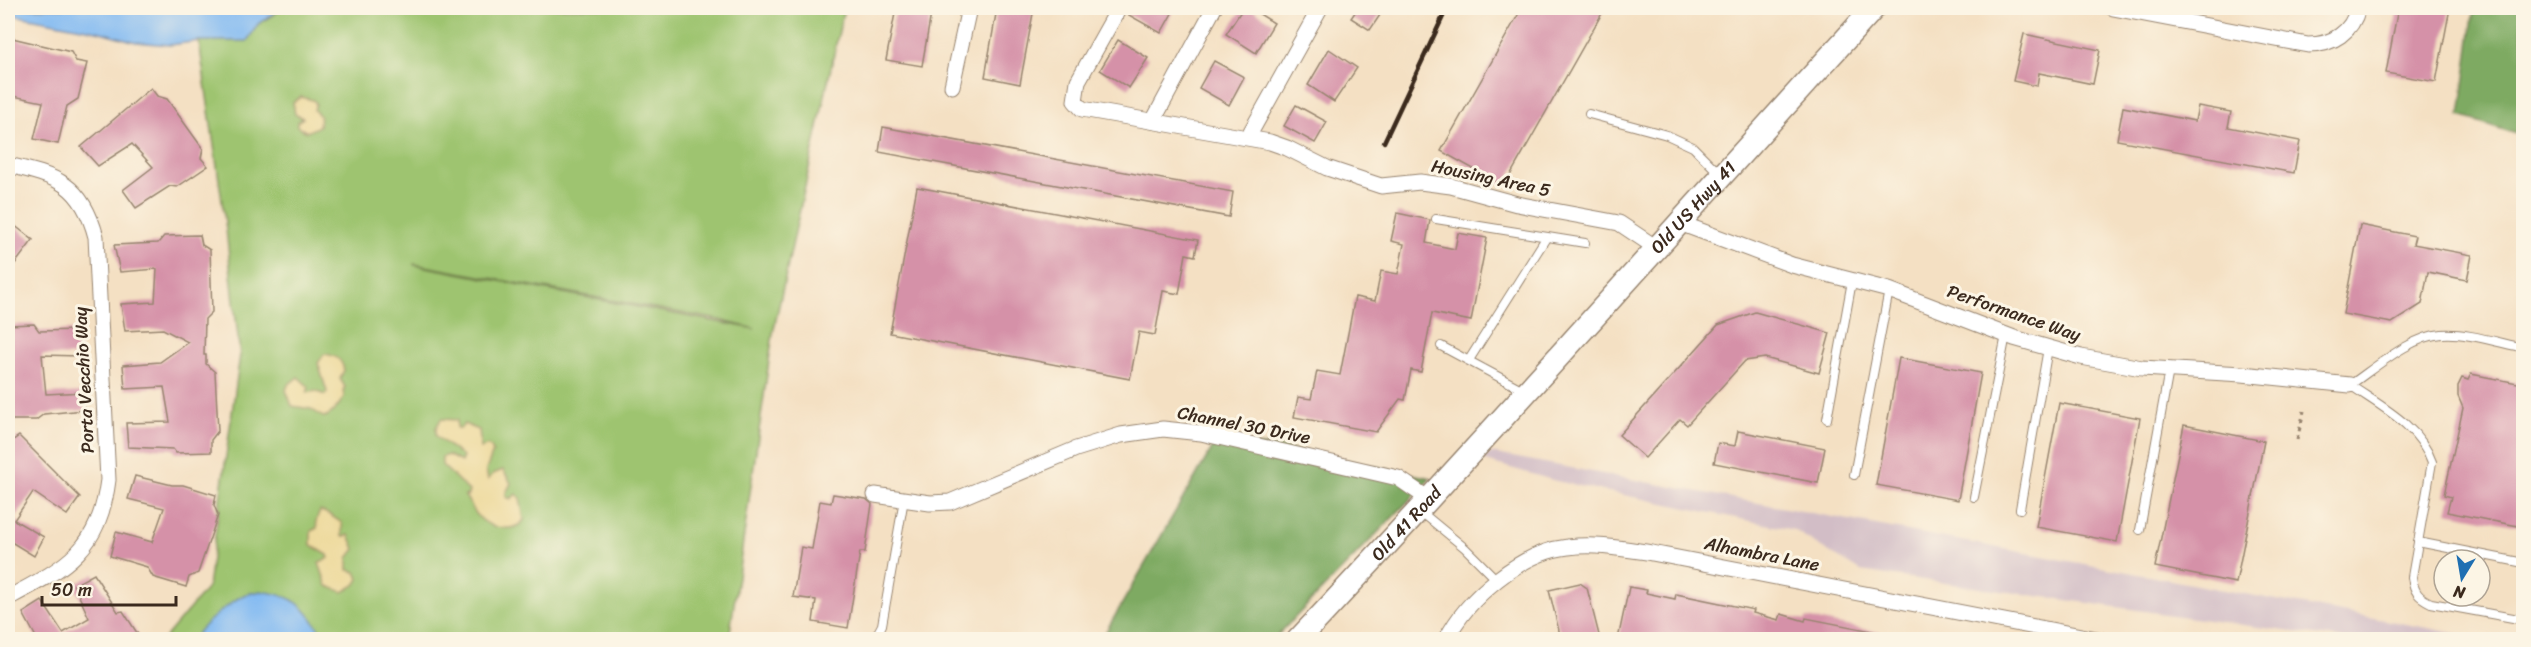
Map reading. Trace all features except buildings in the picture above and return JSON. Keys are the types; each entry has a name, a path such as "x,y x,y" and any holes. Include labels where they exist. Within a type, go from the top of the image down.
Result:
{"street":[{"path":"952,86 969,8"},
{"name":"Housing Area 5","path":"1119,8 1078,81 1075,101 1082,109 1248,137 1287,148 1327,168 1381,186 1420,182 1451,186 1516,204 1619,223 1655,247"},
{"path":"1153,121 1214,8"},
{"path":"1248,137 1320,8"},
{"name":"Old US Hwy 41","path":"1520,400 1677,222 1874,8"},
{"path":"2113,8 2308,45 2321,45 2344,33 2352,23 2358,8"},
{"name":"Porta Vecchio Way","path":"8,165 36,171 65,185 77,195 91,220 96,237 108,480 102,512 96,528 84,546 55,573 8,598"},
{"name":"Performance Way","path":"1677,222 1792,265 1889,290 2048,348 2111,363 2350,385"},
{"name":"Old 41 Road","path":"1298,639 1425,505 1520,400"},
{"name":"Channel 30 Drive","path":"875,495 930,503 950,502 1076,449 1121,435 1163,429 1201,433 1398,478 1425,505"},
{"name":"Alhambra Lane","path":"1446,639 1472,603 1497,580 1522,563 1568,546 1606,547 1652,553 2102,639"}],"lane":[{"path":"1589,114 1666,135 1693,147 1721,175"},
{"path":"1436,219 1585,243"},
{"path":"1469,360 1546,238"},
{"path":"1827,419 1852,280"},
{"path":"1854,475 1889,290"},
{"path":"1974,497 2006,334"},
{"path":"2523,348 2457,335 2429,336 2411,344 2350,385 2411,429 2428,451 2432,462 2432,473 2412,577 2413,588 2419,597 2431,603 2523,620"},
{"path":"1441,346 1469,360 1520,400"},
{"path":"2020,509 2048,348"},
{"path":"2140,530 2169,370"},
{"path":"874,639 882,625 904,499"},
{"path":"1425,505 1497,580"},
{"path":"2418,542 2523,563"}],"path":[{"path":"2297,440 2304,411"}],"shaded area":[{"path":"1491,453 2486,639 2343,639 1860,571 1794,530 1556,481 1482,460"}],"green space":[{"path":"284,8 844,8 773,333 729,639 163,640 208,587 240,355 226,229 199,41 247,41 258,24","holes":["414,264 719,320 755,329"]},
{"path":"2474,8 2523,8 2523,136 2460,116"},
{"path":"1215,443 1280,447 1431,478 1274,639 1101,640"}],"sand":[{"path":"301,97 316,103 314,110 320,116 319,126 307,132 297,126 297,122 303,118 295,114 293,102"},
{"path":"324,354 335,357 342,363 344,370 340,379 345,387 344,397 338,407 323,417 311,409 292,406 286,390 288,385 298,377 309,387 307,393 315,391 325,395 327,392 318,363"},
{"path":"441,419 457,420 457,428 461,428 464,424 479,430 481,449 487,445 493,452 486,470 488,480 493,474 503,470 511,483 506,497 511,499 516,494 520,498 524,520 520,524 509,528 497,527 476,514 465,496 469,491 442,465 442,457 448,455 461,462 463,457 436,436 436,428"},
{"path":"320,511 342,523 342,536 349,535 355,549 348,558 348,570 356,572 359,579 355,585 343,592 327,586 319,563 329,558 328,555 311,545 311,531 317,528 316,521"}],"water":[{"path":"8,8 281,8 258,24 247,41 199,41 170,45 136,42 97,31 8,14"},
{"path":"261,591 285,597 300,606 326,639 194,639 209,621 233,602 246,594"}],"railway":[{"path":"1384,142 1447,8"}]}
